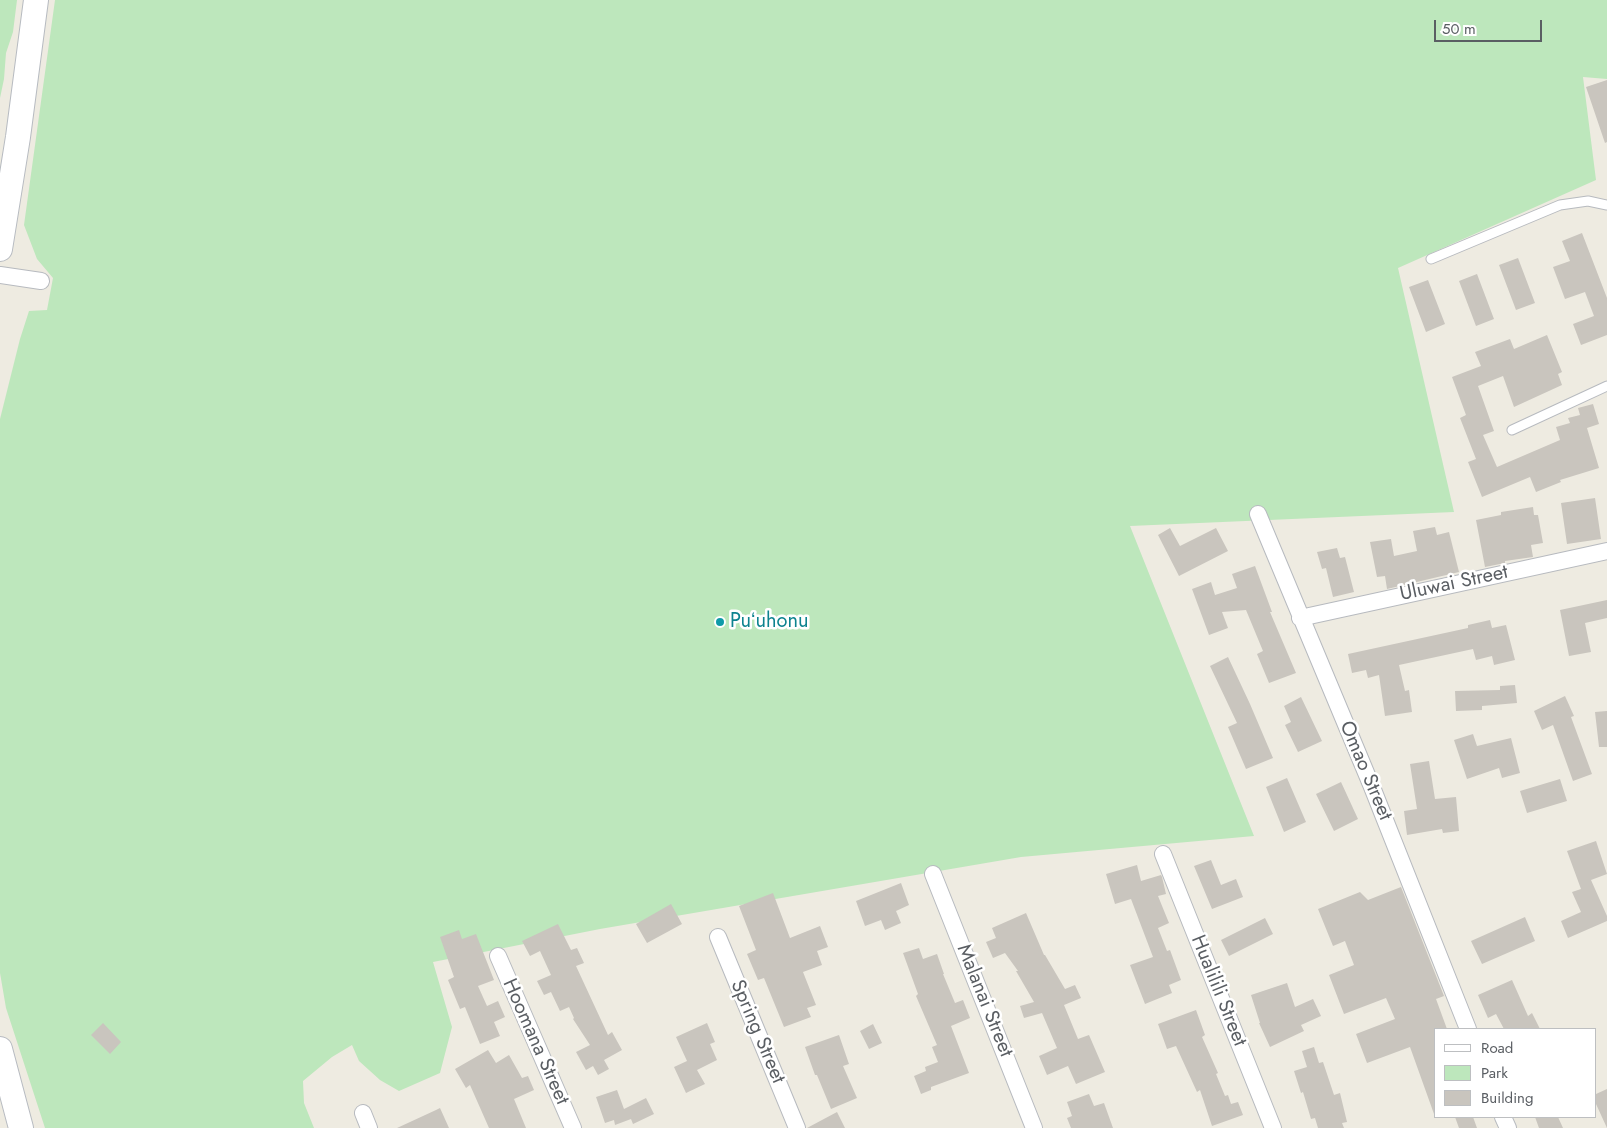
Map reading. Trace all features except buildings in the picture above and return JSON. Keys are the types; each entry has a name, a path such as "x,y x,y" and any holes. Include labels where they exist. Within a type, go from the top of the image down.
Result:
{"main road":[{"path":"0,249 18,137 36,0"},
{"path":"0,1049 21,1128"}],"street":[{"path":"0,274 41,281"},
{"name":"Omao Street","path":"1258,514 1372,787 1468,1028"},
{"name":"Uluwai Street","path":"1300,618 1607,551"},
{"name":"Hualilili Street","path":"1164,854 1273,1128"},
{"name":"Malanai Street","path":"933,874 1034,1128"},
{"name":"Spring Street","path":"718,937 797,1128"},
{"name":"Hoomana Street","path":"498,956 573,1128"}],"lane":[{"path":"1431,259 1560,205 1588,201 1607,205"},
{"path":"1512,430 1607,386"}],"green space":[{"path":"0,0 17,0 13,32 6,53 0,98"},
{"path":"55,0 1607,0 1607,79 1583,77 1596,180 1398,268 1454,512 1130,526 1254,836 1021,857 600,929 433,962 452,1027 440,1073 399,1091 380,1080 359,1061 352,1045 332,1057 303,1081 304,1103 314,1128 45,1128 6,1008 0,973 0,419 29,311 47,310 53,278 37,259 24,225"}],"place":[{"name":"Puʻuhonu","path":"720,622"}]}
